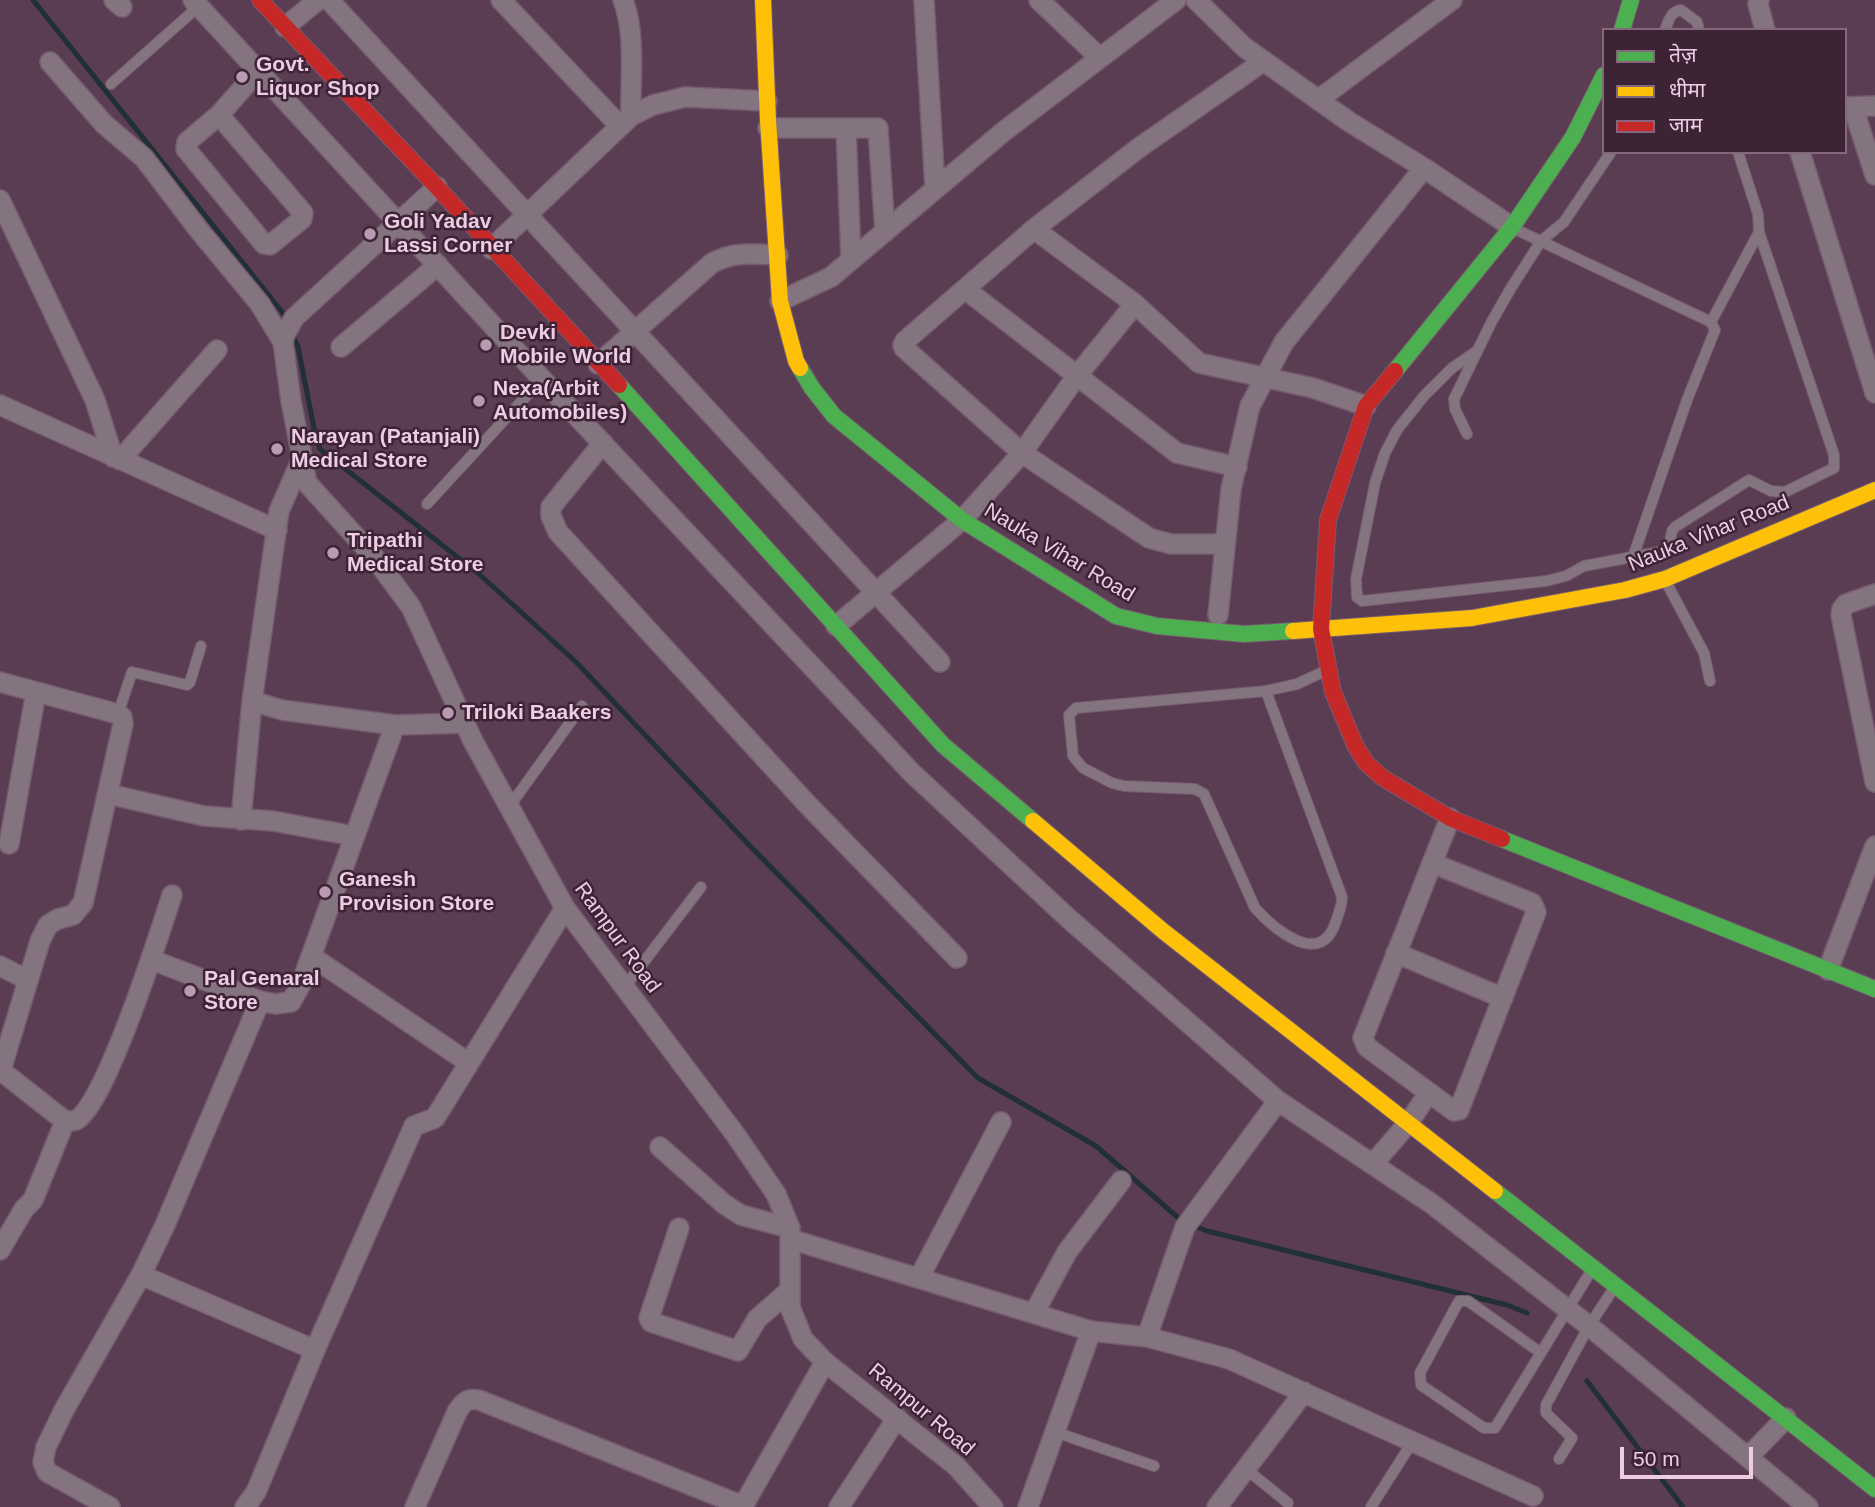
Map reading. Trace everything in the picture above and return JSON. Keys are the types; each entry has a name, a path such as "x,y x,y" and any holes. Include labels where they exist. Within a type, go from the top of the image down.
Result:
{"street":[{"path":"260,0 437,187 943,745 1163,931 1875,1489"},
{"path":"285,27 318,0"},
{"path":"329,0 940,662"},
{"path":"500,0 625,120"},
{"path":"624,0 629,29 625,120"},
{"name":"Nauka Vihar Road","path":"763,0 768,128 780,301 796,361 812,388 834,416 962,520 1116,616 1157,626 1244,634 1472,618 1625,590 1665,579 1875,490"},
{"path":"924,0 935,189"},
{"path":"1039,0 1100,58"},
{"path":"780,301 831,277 1003,132 1176,0"},
{"path":"1196,0 1244,47 1318,100 1512,227"},
{"path":"1318,100 1452,0"},
{"path":"1623,28 1631,0"},
{"path":"1759,0 1764,28"},
{"path":"196,3 542,379 912,772 1068,918 1278,1101 1432,1203 1589,1326 1808,1507"},
{"path":"1225,544 1171,544 1149,538 1022,453 903,345 1034,229 1140,147 1264,61"},
{"path":"50,62 104,124 144,158 198,229 260,304 287,331 437,187"},
{"path":"219,115 303,213 302,219 270,245 264,244 186,149 187,142 219,115 258,71"},
{"path":"1602,79 1573,137 1512,227 1366,406 1328,520 1321,629 1333,692 1355,745 1366,763 1383,778 1450,818 1875,989"},
{"path":"491,249 625,120 653,106 685,97 767,101"},
{"path":"1875,106 1849,107 1875,175"},
{"path":"768,128 875,127 879,131 885,232"},
{"path":"846,128 851,260"},
{"path":"1801,154 1871,361 1875,393"},
{"path":"1218,615 1231,489 1250,406 1284,342 1424,168"},
{"path":"0,200 95,400 117,458"},
{"path":"1034,229 1135,304 1199,363 1313,388 1366,406"},
{"path":"598,364 712,263 739,253 778,255"},
{"path":"341,347 438,265"},
{"path":"965,289 1177,453 1237,467"},
{"path":"836,626 962,520 1022,453 1076,377 1135,304"},
{"name":"Rampur Road","path":"287,331 301,461 307,483 374,557 411,607 465,723 565,908 776,1194 790,1233 790,1307 803,1339 825,1362 956,1466 993,1507"},
{"path":"117,458 218,350"},
{"path":"0,405 276,530"},
{"path":"603,443 551,507 551,516 558,532 807,804 957,958"},
{"path":"241,820 252,701 279,511 301,461"},
{"path":"1875,594 1846,604 1841,615 1875,782"},
{"path":"0,682 118,714 123,724 83,902 73,915 48,925 40,941 1,1070 65,1121 76,1120 86,1110 108,1071 152,960 172,895"},
{"path":"9,844 36,692"},
{"path":"252,701 282,710 395,725 465,723"},
{"path":"152,960 260,1001 275,1004 291,1002 301,984 395,725"},
{"path":"108,794 204,816 292,823 355,836"},
{"path":"1432,863 1532,903 1536,907 1459,1110 1450,1110 1363,1043 1363,1038 1396,953 1432,863 1450,818"},
{"path":"1828,970 1875,846"},
{"path":"245,1507 256,1492 315,1350 414,1126 435,1118 565,908"},
{"path":"1396,953 1503,998"},
{"path":"311,957 469,1063"},
{"path":"0,966 28,981"},
{"path":"110,1507 47,1472 43,1462 46,1447 64,1410 141,1275 165,1225 260,1001"},
{"path":"1373,1164 1409,1122 1428,1094"},
{"path":"1147,1337 1189,1220 1278,1101"},
{"path":"0,1250 24,1209 33,1200 65,1121"},
{"path":"919,1278 1001,1122"},
{"path":"660,1147 724,1204 741,1215 919,1278 1091,1331 1147,1337 1228,1359 1533,1496"},
{"path":"1034,1313 1067,1252 1121,1181"},
{"path":"679,1228 649,1318 651,1322 738,1351 757,1319 790,1290"},
{"path":"141,1275 315,1350"},
{"path":"1028,1507 1091,1331"},
{"path":"415,1507 457,1412 462,1403 469,1399 479,1400 743,1506 825,1362"},
{"path":"1217,1507 1304,1392"},
{"path":"839,1507 897,1418"},
{"path":"1748,1457 1786,1418"}],"lane":[{"path":"111,84 196,3"},
{"path":"1666,28 1674,11 1681,10 1697,22 1698,28"},
{"path":"1467,434 1455,409 1454,399 1477,351 1498,310 1541,241 1564,222 1610,154"},
{"path":"1477,351 1452,368 1424,396 1397,430 1385,453 1375,483 1356,579 1357,597 1367,602 1546,581 1566,576 1584,566 1664,551 1669,547 1675,527 1749,480 1772,491 1784,492 1834,468 1834,455 1759,232 1758,214 1739,154"},
{"path":"1512,227 1711,322 1714,330 1633,557"},
{"path":"1711,322 1759,232"},
{"path":"427,505 542,379"},
{"path":"1665,579 1704,653 1710,681"},
{"path":"118,714 132,672 187,685 201,646"},
{"path":"1266,691 1342,897 1332,932 1318,943 1306,944 1293,940 1255,908 1200,790 1112,783 1083,768 1073,756 1069,715 1076,708 1266,691 1297,684 1329,669"},
{"path":"509,807 582,706"},
{"path":"624,988 701,887"},
{"path":"1541,1353 1468,1301 1459,1301 1420,1373 1419,1380 1421,1385 1484,1428 1494,1428 1568,1310 1594,1267"},
{"path":"1559,1459 1573,1438 1546,1413 1546,1405 1589,1326 1616,1284"},
{"path":"1055,1432 1154,1466"},
{"path":"1371,1507 1413,1441"},
{"path":"1246,1469 1288,1503"}],"waterway":[{"path":"33,0 283,313 287,322"},
{"path":"292,334 298,347 320,449 479,574 576,662 750,846 978,1078 1096,1146 1183,1222"},
{"path":"1192,1225 1207,1231 1507,1305 1527,1313"},
{"path":"1587,1381 1683,1507"}],"traffic: fast":[{"path":"1623,28 1631,0"},
{"path":"1395,371 1512,227 1573,137 1602,79"},
{"path":"800,368 834,416 962,520 1116,616 1157,626 1244,634 1293,631"},
{"path":"619,385 943,745 1033,821"},
{"path":"1502,839 1875,989"},
{"path":"1495,1191 1875,1489"}],"traffic: slow":[{"path":"763,0 780,301 800,368"},
{"path":"1293,631 1472,618 1625,590 1665,579 1875,490"},
{"path":"1033,821 1163,931 1495,1191"}],"traffic: jam":[{"path":"260,0 619,385"},
{"path":"1395,371 1366,406 1328,520 1321,629 1333,692 1355,745 1366,763 1383,778 1450,818 1502,839"}],"place":[{"name":"Govt. Liquor Shop","path":"242,77"},
{"name":"Goli Yadav Lassi Corner","path":"370,234"},
{"name":"Devki Mobile World","path":"486,345"},
{"name":"Nexa(Arbit Automobiles)","path":"479,401"},
{"name":"Narayan (Patanjali) Medical Store","path":"277,449"},
{"name":"Tripathi Medical Store","path":"333,553"},
{"name":"Triloki Baakers","path":"448,713"},
{"name":"Ganesh Provision Store","path":"325,892"},
{"name":"Pal Genaral Store","path":"190,991"}]}
